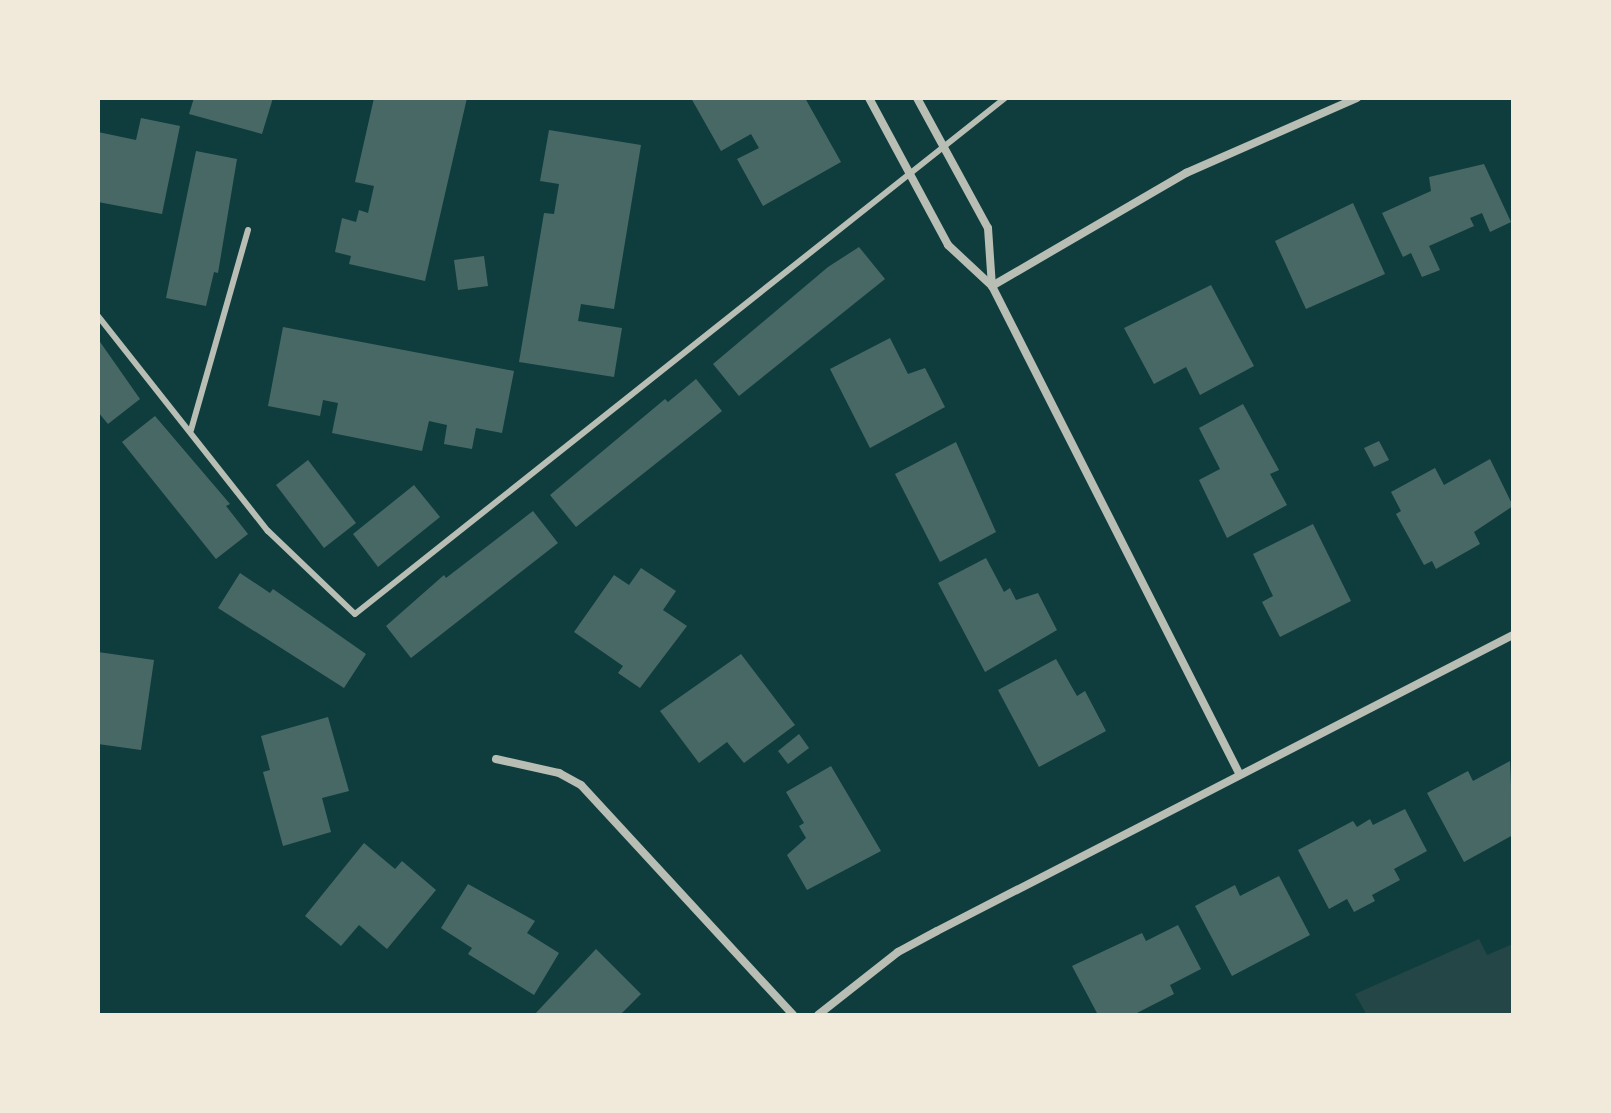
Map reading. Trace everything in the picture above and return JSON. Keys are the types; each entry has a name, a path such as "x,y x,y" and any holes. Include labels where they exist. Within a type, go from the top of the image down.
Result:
{"street":[{"path":"869,98 948,245 992,286 1239,773"},
{"path":"917,98 988,228 992,286"},
{"path":"992,286 1186,173 1357,98"},
{"path":"818,1015 898,952 1239,773 1513,635"},
{"path":"496,759 559,773 581,785 793,1015"}],"lane":[{"path":"98,316 268,531 355,614 945,150 1005,98"},
{"path":"191,430 248,230"}],"shaded area":[{"path":"1479,939 1487,955 1513,944 1513,1015 1367,1015 1355,994"}],"building":[{"path":"194,98 273,98 262,134 189,114"},
{"path":"374,98 467,98 425,281 349,264 351,256 335,252 342,218 356,222 359,210 368,213 374,186 355,182"},
{"path":"691,98 805,98 841,162 763,206 737,159 759,148 751,134 721,151"},
{"path":"141,118 180,126 162,214 98,202 98,132 136,140"},
{"path":"549,130 641,145 614,309 581,304 578,321 622,328 614,377 519,362 544,213 554,214 559,184 540,181"},
{"path":"196,151 237,159 218,273 214,272 206,306 166,298"},
{"path":"1484,164 1511,222 1490,232 1482,213 1470,218 1474,226 1429,246 1440,270 1422,277 1411,253 1403,257 1382,213 1431,191 1429,177"},
{"path":"1353,203 1385,274 1306,309 1275,241"},
{"path":"859,247 885,279 739,396 713,364 828,267"},
{"path":"484,256 488,286 458,290 454,260"},
{"path":"1211,285 1254,366 1200,395 1186,367 1154,384 1124,328"},
{"path":"283,327 514,371 502,433 476,428 472,449 444,444 447,425 429,421 422,451 332,433 338,403 323,400 320,416 268,406"},
{"path":"890,338 908,374 925,368 945,407 870,448 830,369"},
{"path":"98,339 140,399 108,424 98,412"},
{"path":"696,379 722,411 576,527 550,495 665,399 668,402"},
{"path":"1243,404 1279,470 1270,474 1287,505 1227,538 1199,480 1220,469 1199,428"},
{"path":"155,416 230,504 226,506 248,534 216,559 122,442"},
{"path":"1379,441 1389,460 1374,467 1364,448"},
{"path":"956,442 996,532 940,562 895,474"},
{"path":"1490,459 1513,506 1474,532 1480,544 1436,569 1432,561 1424,565 1396,514 1401,511 1391,492 1435,468 1444,485"},
{"path":"308,460 356,523 324,548 276,485"},
{"path":"414,485 440,517 378,567 353,534"},
{"path":"533,511 558,543 411,658 386,626 444,575 446,578"},
{"path":"1313,524 1351,601 1280,637 1262,602 1273,596 1253,554"},
{"path":"986,558 1004,592 1010,588 1016,600 1038,593 1057,630 985,672 938,583"},
{"path":"641,568 676,591 663,610 687,626 640,688 618,673 623,666 574,632 614,575 629,585"},
{"path":"240,573 270,593 273,589 366,654 344,688 218,608"},
{"path":"98,652 154,660 141,750 98,744"},
{"path":"741,654 795,725 744,763 727,742 699,763 660,711"},
{"path":"1056,659 1077,696 1085,691 1106,731 1039,767 998,690"},
{"path":"328,717 349,791 322,798 331,832 283,846 263,772 270,770 261,736"},
{"path":"799,734 809,748 788,764 778,751"},
{"path":"1510,761 1513,835 1464,862 1427,793 1468,771 1473,781"},
{"path":"831,766 881,851 807,890 787,855 806,838 799,826 804,823 786,792"},
{"path":"1405,809 1427,851 1394,869 1400,880 1372,895 1375,901 1354,912 1347,899 1329,909 1298,850 1353,821 1357,827 1370,819 1373,825"},
{"path":"364,843 395,869 402,861 436,890 387,949 359,925 341,946 305,916"},
{"path":"1279,876 1310,935 1232,976 1195,906 1235,885 1240,896"},
{"path":"468,884 535,921 527,933 559,953 534,995 468,954 472,948 441,928"},
{"path":"1178,925 1201,969 1170,985 1174,994 1133,1015 1098,1015 1072,966 1142,933 1146,941"},
{"path":"596,949 641,994 620,1015 534,1015"}]}
